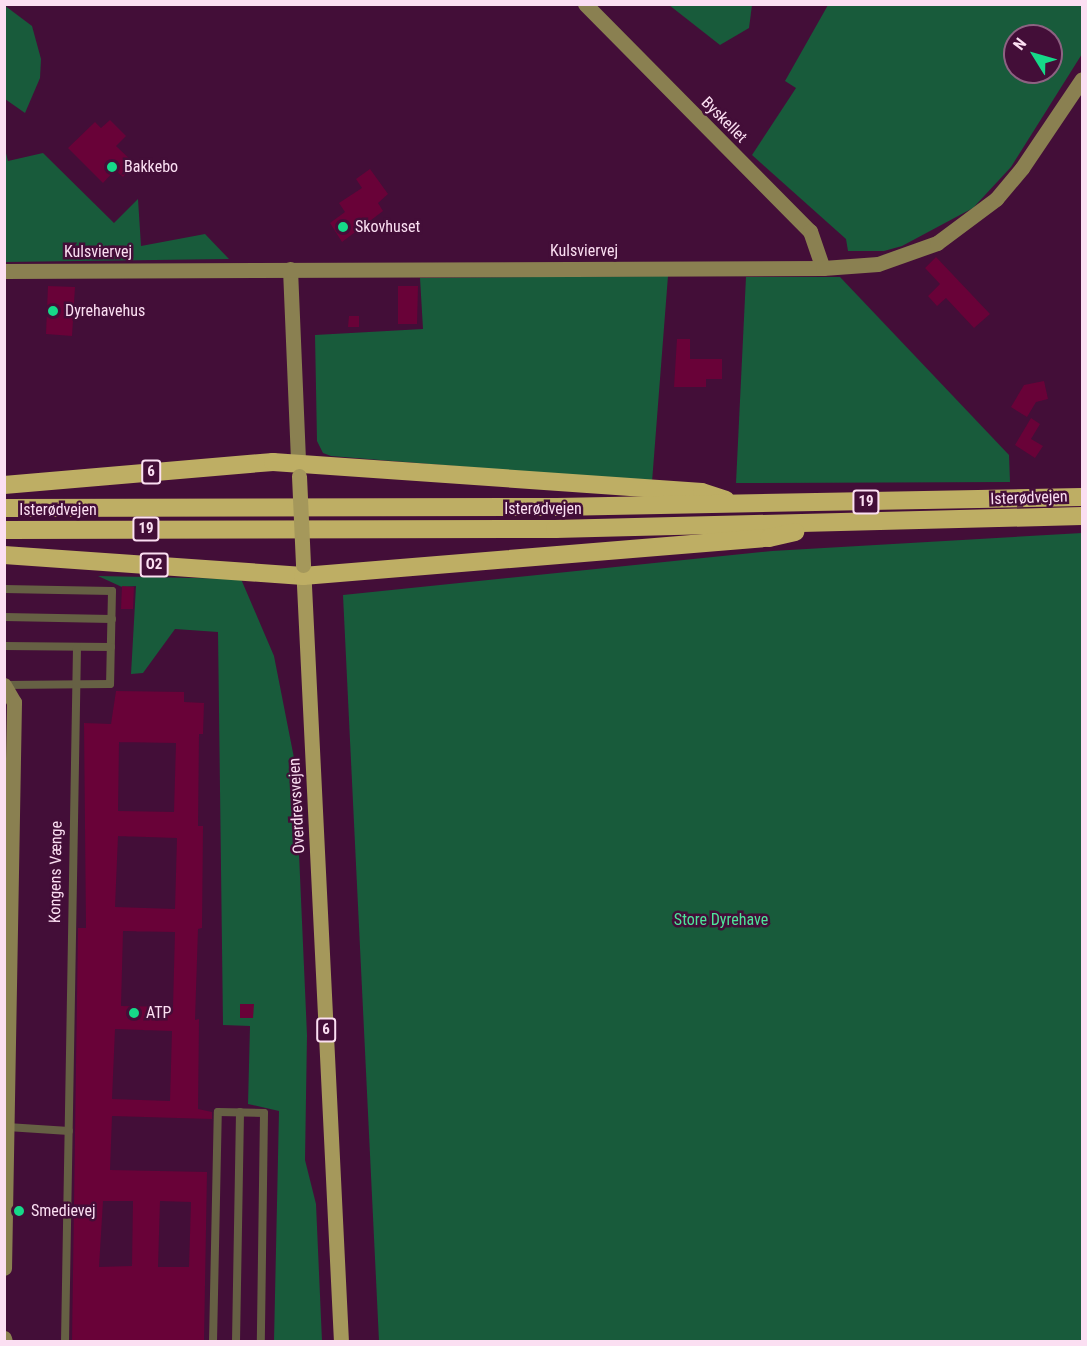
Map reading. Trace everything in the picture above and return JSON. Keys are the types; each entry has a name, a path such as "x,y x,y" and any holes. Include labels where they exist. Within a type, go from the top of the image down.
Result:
{"highway":[{"name":"6","path":"4,485 298,470"},
{"path":"298,470 702,492 742,505"},
{"name":"Isterødvejen","path":"4,508 742,505 1083,497"},
{"name":"Isterødvejen","path":"4,530 555,529 1083,516"},
{"path":"303,571 769,538 823,524"},
{"name":"O2","path":"4,555 303,571"}],"main road":[{"name":"Overdrevsvejen","path":"298,470 341,1341"}],"street":[{"name":"Byskellet","path":"585,4 810,231 823,268"},
{"name":"Kulsviervej","path":"4,271 823,268 878,264 906,257 969,222 1022,168 1083,79"},
{"name":"Overdrevsvejen","path":"290,269 298,470"},
{"path":"4,1268 14,702 5,685"}],"lane":[{"path":"4,589 112,591 110,684 5,685"},
{"path":"4,617 112,619"},
{"path":"4,645 111,647"},
{"name":"Kongens Vænge","path":"65,1341 77,647"},
{"path":"213,1341 218,1112 264,1113 261,1341"},
{"path":"236,1341 240,1112"},
{"path":"7,1127 69,1131"}],"green space":[{"path":"4,5 32,26 41,59 40,78 25,113 5,99"},
{"path":"669,5 752,5 749,28 720,45"},
{"path":"828,5 1082,5 1082,54 1011,167 973,208 902,246 884,251 848,251 846,239 752,155 796,88 785,81"},
{"path":"5,149 8,161 43,153 114,223 138,199 141,246 205,234 229,259 5,262"},
{"path":"668,276 652,482 331,456 323,453 317,441 315,335 423,329 420,278"},
{"path":"746,277 840,277 1009,455 1010,482 736,483"},
{"name":"Store Dyrehave","path":"1082,533 1082,1341 379,1341 343,595 772,551"},
{"path":"98,576 241,579 274,656 295,763 307,1035 305,1160 316,1204 322,1341 274,1341 279,1111 248,1104 250,1026 223,1025 218,632 175,629 143,673 131,674 136,586 122,587"}],"building":[{"path":"110,120 126,136 116,146 135,164 123,177 115,170 103,183 68,148 95,122 101,128"},
{"path":"370,169 388,194 378,203 383,211 342,242 330,223 345,212 339,203 362,188 356,179"},
{"path":"936,257 990,314 974,328 946,298 937,306 928,296 940,284 925,268"},
{"name":"Dyrehavehus","path":"48,286 75,287 72,336 46,334"},
{"path":"398,286 418,286 417,324 398,324"},
{"path":"349,316 359,316 359,327 348,327"},
{"path":"677,339 690,339 690,359 722,359 722,379 706,379 706,387 674,387"},
{"path":"1044,381 1048,399 1036,402 1027,417 1011,407 1024,385"},
{"path":"1031,418 1040,424 1031,439 1043,446 1035,458 1015,445"},
{"path":"122,586 134,587 133,609 121,609"},
{"name":"ATP","path":"116,691 184,692 184,702 204,703 203,734 199,734 198,826 203,826 202,928 198,929 195,1020 199,1019 198,1109 212,1112 212,1119 112,1116 110,1170 207,1172 204,1341 72,1341 78,928 86,928 84,723 111,724","holes":["119,742 176,743 174,812 118,811","118,836 177,838 175,909 115,907","123,931 175,932 173,1007 121,1006","115,1029 172,1031 170,1101 112,1099","103,1201 133,1201 132,1266 99,1267","160,1201 191,1202 189,1267 158,1267"]},
{"path":"240,1004 254,1004 253,1018 240,1018"}],"place":[{"name":"Bakkebo","path":"112,167"},
{"name":"Skovhuset","path":"343,227"},
{"name":"Dyrehavehus","path":"53,311"},
{"name":"ATP","path":"134,1013"},
{"name":"Smedievej","path":"19,1211"}]}
